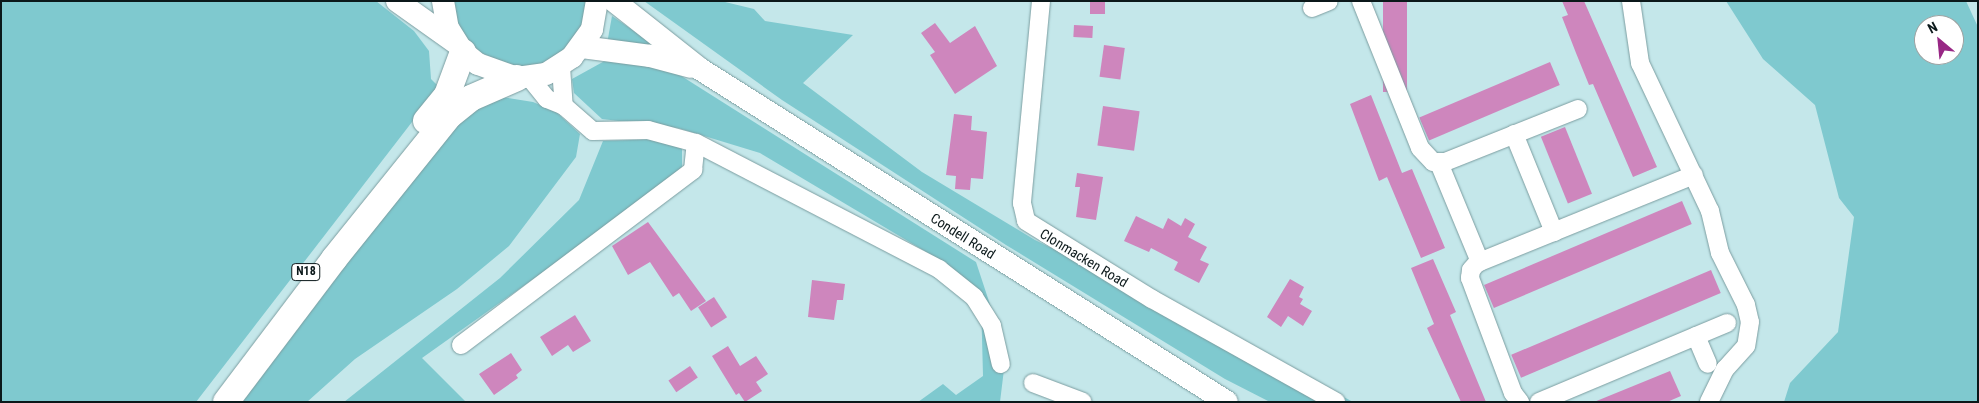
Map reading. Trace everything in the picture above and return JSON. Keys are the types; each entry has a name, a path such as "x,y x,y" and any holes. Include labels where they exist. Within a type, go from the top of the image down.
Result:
{"highway":[{"name":"N18","path":"207,402 447,95 460,48"},
{"name":"N18","path":"226,402 334,259 449,116 471,98 523,78"}],"main road":[{"path":"397,1 486,69 523,78 561,67 582,47 592,29 598,1"},
{"path":"443,1 448,28 460,48"},
{"path":"614,1 700,70"},
{"path":"582,47 650,56 700,70"},
{"name":"Condell Road","path":"700,70 1227,402"}],"street":[{"name":"Clonmacken Road","path":"1041,1 1022,204 1026,221 1152,299 1336,402"},
{"path":"1312,8 1329,1"},
{"path":"1361,1 1420,148 1425,156 1439,163 1480,262"},
{"path":"1631,1 1640,64 1710,211 1720,254 1746,305 1750,322 1746,346 1725,369 1709,402"},
{"path":"561,67 564,106"},
{"path":"523,78 551,102 564,106 593,131 648,130 696,143 939,270 974,297 992,326 1001,364"},
{"path":"1439,163 1578,109"},
{"path":"1514,134 1554,232"},
{"path":"461,346 692,170 696,143"},
{"path":"1520,402 1513,393 1470,278 1471,270 1480,262 1694,175"},
{"path":"1539,402 1726,323"},
{"path":"1696,336 1708,364"},
{"path":"1033,382 1083,402"}],"shaded area":[{"path":"1,1 376,1 414,31 429,51 431,79 439,87 196,402 1,402"},
{"path":"452,1 586,1 581,27 567,49 545,63 519,69 472,49 457,28"},
{"path":"644,1 721,1 754,9 765,21 853,35 803,83 922,172 1035,240 1225,333 1353,402 1270,402 1225,379 1006,245 782,100"},
{"path":"1726,1 1966,1 1978,27 1978,402 1784,402 1790,383 1838,332 1854,217 1839,198 1815,105 1763,59"},
{"path":"612,16 660,49 607,44"},
{"path":"610,58 656,60 976,262 1006,353 1000,402 918,402 943,384 956,395 983,376 981,299 938,259 760,153 678,128 602,119 574,93 572,79"},
{"path":"495,96 533,102 555,111 580,134 576,157 509,246 457,289 355,359 307,402 237,402 469,110"},
{"path":"660,139 682,148 682,167 660,189 422,358 466,402 344,402 500,278 579,200 603,141"}],"building":[{"path":"1090,1 1105,1 1105,14 1090,14"},
{"path":"1383,1 1407,1 1407,92 1383,92"},
{"path":"1562,1 1584,1 1657,167 1633,177 1593,84 1589,85 1576,53 1562,17 1568,15"},
{"path":"935,23 950,43 975,26 997,66 955,94 930,55 935,52 921,33"},
{"path":"1074,25 1093,26 1092,38 1073,37"},
{"path":"1104,45 1125,48 1120,80 1100,77"},
{"path":"1550,62 1560,85 1429,140 1419,117"},
{"path":"1371,95 1402,173 1412,169 1445,248 1421,258 1387,177 1379,181 1350,104"},
{"path":"1103,106 1140,111 1134,151 1097,146"},
{"path":"954,114 972,116 971,130 987,132 983,179 971,178 970,190 955,189 956,176 946,175"},
{"path":"1565,127 1592,194 1568,203 1541,137"},
{"path":"1077,173 1103,177 1096,220 1076,217 1080,187 1075,187"},
{"path":"1682,201 1692,224 1494,308 1484,285"},
{"path":"1136,216 1163,229 1168,218 1181,226 1185,218 1195,224 1188,237 1207,247 1200,260 1209,264 1199,283 1174,270 1178,262 1151,248 1149,252 1124,241"},
{"path":"648,222 706,301 691,311 679,293 673,297 650,262 628,275 612,246"},
{"path":"1433,259 1456,312 1450,315 1486,402 1461,402 1427,328 1434,324 1411,268"},
{"path":"1711,270 1721,293 1521,378 1511,355"},
{"path":"1290,279 1304,287 1299,297 1303,299 1300,304 1312,311 1303,326 1288,316 1281,327 1267,317"},
{"path":"812,280 845,284 843,300 837,300 834,320 808,317"},
{"path":"714,297 727,317 711,327 698,307"},
{"path":"575,315 591,341 573,352 568,345 552,356 540,337"},
{"path":"728,346 740,366 756,356 768,374 756,382 762,391 745,402 739,393 736,395 712,356"},
{"path":"511,353 522,370 516,375 518,378 494,395 479,374"},
{"path":"690,366 698,378 676,392 668,381"},
{"path":"1670,371 1681,396 1667,402 1594,402"}]}
